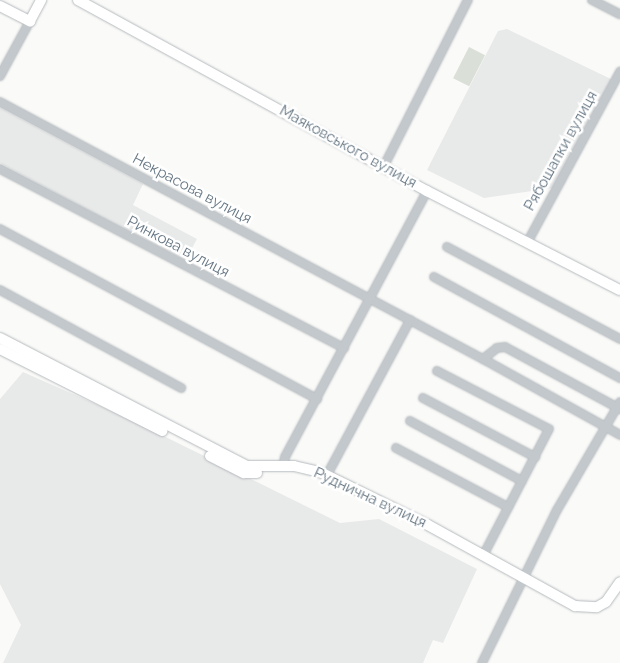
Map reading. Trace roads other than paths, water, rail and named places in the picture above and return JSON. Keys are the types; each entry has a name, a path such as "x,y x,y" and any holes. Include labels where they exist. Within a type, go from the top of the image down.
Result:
{"main road":[{"path":"0,6 30,21 42,0"},
{"name":"Маяковського вулиця","path":"78,0 384,168 620,290"},
{"name":"Руднична вулиця","path":"0,338 247,466 283,466 324,473 523,578 587,608 606,602 620,582"},
{"path":"0,349 244,473 324,473"}],"street":[{"path":"384,168 468,0"},
{"path":"592,0 620,14"},
{"path":"0,76 30,21"},
{"name":"Рябошапки вулиця","path":"527,243 620,72"},
{"name":"Некрасова вулиця","path":"0,102 483,359 620,435"},
{"name":"Ринкова вулиця","path":"0,169 344,348"},
{"path":"283,466 285,457 427,191"},
{"path":"0,229 317,398"},
{"path":"447,247 620,339"},
{"path":"434,277 620,378"},
{"path":"0,290 181,388"},
{"path":"324,473 410,320"},
{"path":"482,663 523,578 604,427 619,406 505,347 497,348 483,359"},
{"path":"438,370 549,429 483,556"},
{"path":"422,398 535,457"},
{"path":"410,421 522,480"},
{"path":"396,448 508,507"}]}
